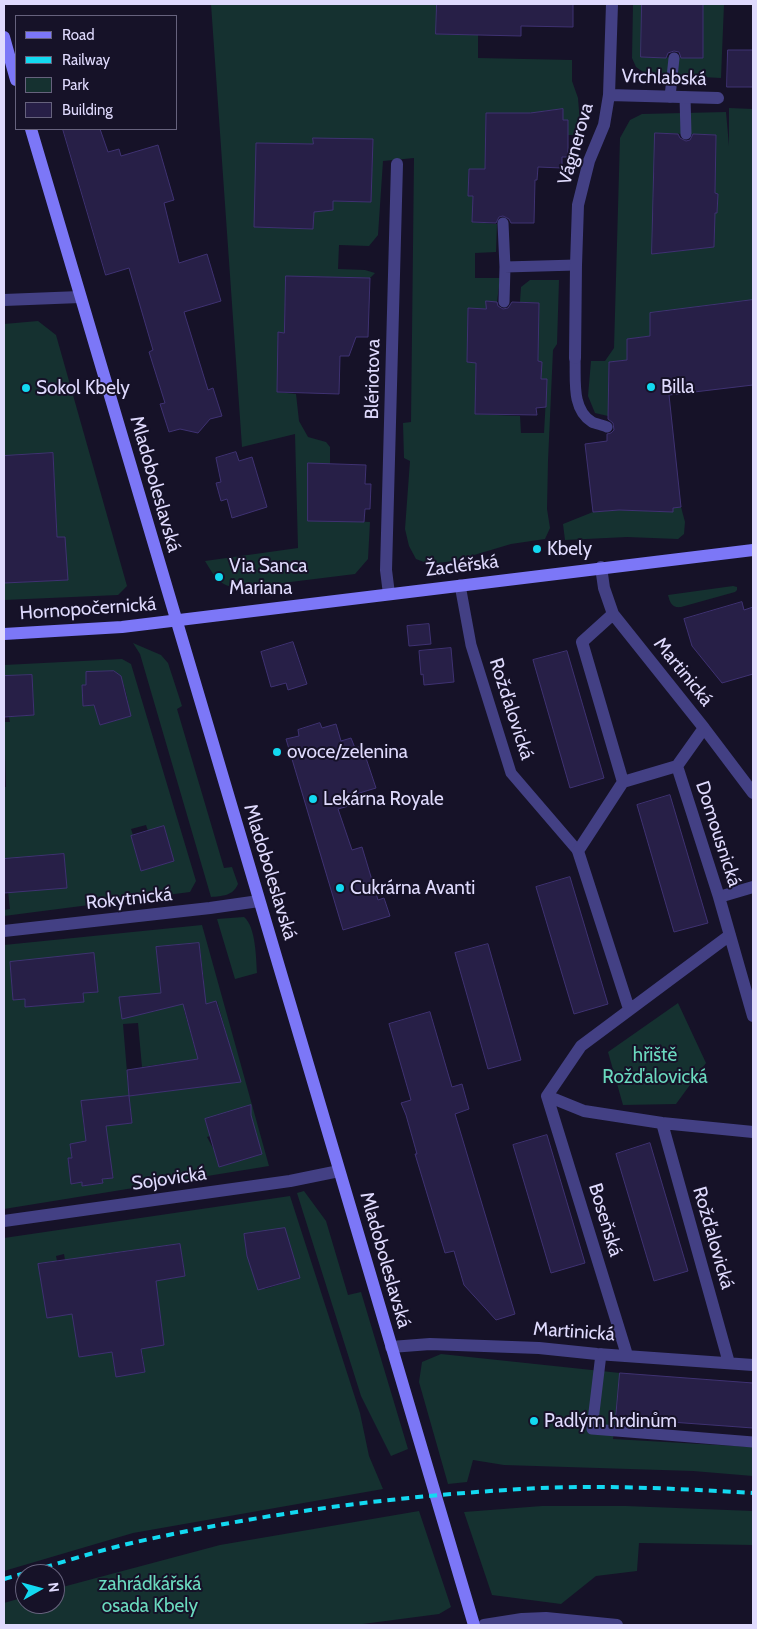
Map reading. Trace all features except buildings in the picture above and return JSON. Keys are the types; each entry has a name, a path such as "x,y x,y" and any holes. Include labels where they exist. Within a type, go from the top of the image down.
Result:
{"main road":[{"path":"4,37 15,76"},
{"name":"Mladoboleslavská","path":"31,130 474,1625"},
{"name":"Žacléřská","path":"176,620 753,550"},
{"name":"Hornopočernická","path":"4,634 122,627 176,620"}],"street":[{"name":"Vágnerova","path":"575,358 578,205 589,161 604,125 609,95 612,4"},
{"name":"Vrchlabská","path":"609,95 718,98"},
{"name":"Blériotova","path":"389,594 386,570 397,164"},
{"path":"4,300 80,297"},
{"name":"Martinická","path":"600,568 604,588 613,614 753,793"},
{"path":"613,614 582,642 622,782"},
{"name":"Domousnická","path":"704,728 677,766 719,897 753,1016"},
{"path":"578,851 622,782 677,766"},
{"name":"Rožďalovická","path":"578,851 629,1009"},
{"path":"719,897 753,887"},
{"name":"Rokytnická","path":"4,931 200,910 259,901"},
{"path":"730,935 581,1046 547,1096 584,1111 662,1123 753,1132"},
{"name":"Boseňská","path":"547,1096 627,1355"},
{"name":"Rožďalovická","path":"662,1123 729,1363"},
{"name":"Sojovická","path":"4,1221 290,1181 339,1172"},
{"name":"Martinická","path":"392,1347 430,1344 539,1348 753,1365"},
{"path":"484,1625 522,1619 546,1618 617,1625"}],"lane":[{"path":"670,97 674,58"},
{"path":"685,97 686,134"},
{"path":"503,223 504,302"},
{"path":"505,267 576,265"},
{"path":"575,358 576,397 580,409 591,421 607,427"},
{"name":"Rožďalovická","path":"460,585 471,645 511,773 578,851"},
{"path":"601,1354 592,1429 753,1442"}],"green space":[{"path":"211,4 437,4 436,34 478,35 478,58 572,60 572,81 578,98 581,135 568,135 568,120 563,120 563,109 544,111 544,113 486,113 485,169 469,169 468,196 473,196 472,222 497,224 496,252 475,253 475,278 500,278 497,302 487,302 486,309 468,308 467,362 476,363 475,414 520,416 521,433 544,433 547,379 541,379 542,362 538,361 539,303 520,302 521,287 530,280 559,280 557,344 553,350 548,461 547,509 550,528 545,539 511,544 454,561 429,564 416,559 409,546 405,529 410,461 404,458 403,423 411,422 414,158 383,161 378,235 369,246 339,245 338,269 365,270 375,273 370,278 286,276 284,333 278,333 277,392 296,394 299,421 308,437 326,442 330,447 330,464 308,464 308,520 370,522 368,559 355,574 242,588 228,586 219,581 205,561 298,548 295,434 242,447","holes":["373,139 371,202 333,201 333,210 314,209 313,229 255,227 257,143 313,144"]},
{"path":"633,4 642,4 641,57 702,58 703,4 724,4 721,78 646,74 636,67 632,58"},
{"path":"729,108 753,109 753,300 650,313 650,336 627,339 627,360 609,362 608,416 595,413 588,396 591,361 605,361 614,348 620,138 630,120 642,114 726,112 729,146","holes":["655,133 716,135 715,193 718,194 717,212 715,213 714,247 652,254"]},
{"path":"38,321 56,335 127,586 118,595 4,600 4,583 67,580 57,537 53,453 4,456 4,324"},
{"path":"681,507 685,522 684,534 678,539 627,537 565,540 563,524 593,512 619,510 673,512 673,508"},
{"path":"737,587 735,592 681,607 675,607 668,595"},
{"path":"133,643 161,655 168,663 182,706 177,709 224,868 232,867 238,884 227,895 211,897 140,654"},
{"path":"122,659 131,664 196,881 190,892 4,916 4,910 10,909 8,891 67,887 64,854 4,859 4,787 6,787 4,722 10,722 9,717 34,715 32,675 4,676 4,665","holes":["114,671 122,680 131,716 100,725 94,705 83,706 82,685 86,685 86,672","146,825 148,831 164,826 174,861 141,871 131,836 133,835 131,829"]},
{"path":"244,917 253,935 257,973 235,979 217,919"},
{"path":"202,925 269,1166 4,1209 4,945","holes":["199,943 204,981 160,986 156,947","94,954 98,992 83,993 83,1002 65,1004 64,995 47,1005 25,1007 25,999 13,1000 10,962","150,994 156,998 156,1011 121,1014 120,997","217,1001 240,1082 129,1096 123,1024 138,1023 142,1067 198,1059 184,1010","129,1096 132,1123 84,1128 81,1102","248,1106 262,1154 219,1167 214,1150 207,1137 210,1136 205,1119","102,1139 113,1178 102,1179 103,1183 83,1186 82,1182 72,1184 68,1159 72,1158 70,1144"]},
{"name":"hřiště Rožďalovická","path":"678,1003 706,1063 676,1104 623,1105 608,1052"},
{"path":"304,1191 326,1221 348,1295 361,1292 408,1449 391,1456 361,1396 297,1193"},
{"path":"290,1196 360,1413 369,1456 383,1489 133,1533 28,1564 15,1564 15,1568 4,1571 4,1238","holes":["281,1229 285,1232 299,1278 265,1289 247,1256 244,1234","180,1244 185,1276 156,1281 164,1345 154,1347 140,1338 145,1372 116,1376 112,1352 79,1357 109,1287 105,1254","64,1254 65,1260 74,1259 78,1291 69,1314 47,1318 38,1264 57,1261 56,1256"]},
{"path":"441,1354 620,1373 613,1439 753,1447 753,1476 693,1471 504,1465 473,1460 467,1482 448,1484 419,1382 422,1362"},
{"path":"542,1506 626,1506 753,1511 753,1545 639,1543 637,1571 596,1576 561,1604 492,1595 464,1512"},
{"name":"zahrádkářská osada Kbely","path":"419,1511 451,1607 439,1614 355,1625 4,1625 4,1603 15,1600 15,1614 65,1614 65,1586 220,1545"}],"railway":[{"path":"4,1579 120,1546 186,1531 337,1506 387,1500 489,1491 567,1487 646,1488 753,1493"}],"place":[{"name":"Billa","path":"651,387"},
{"name":"Sokol Kbely","path":"26,388"},
{"name":"Kbely","path":"537,549"},
{"name":"Via Sanca Mariana","path":"219,577"},
{"name":"ovoce/zelenina","path":"277,752"},
{"name":"Lekárna Royale","path":"313,799"},
{"name":"Cukrárna Avanti","path":"340,888"},
{"name":"Padlým hrdinům","path":"534,1421"}]}
